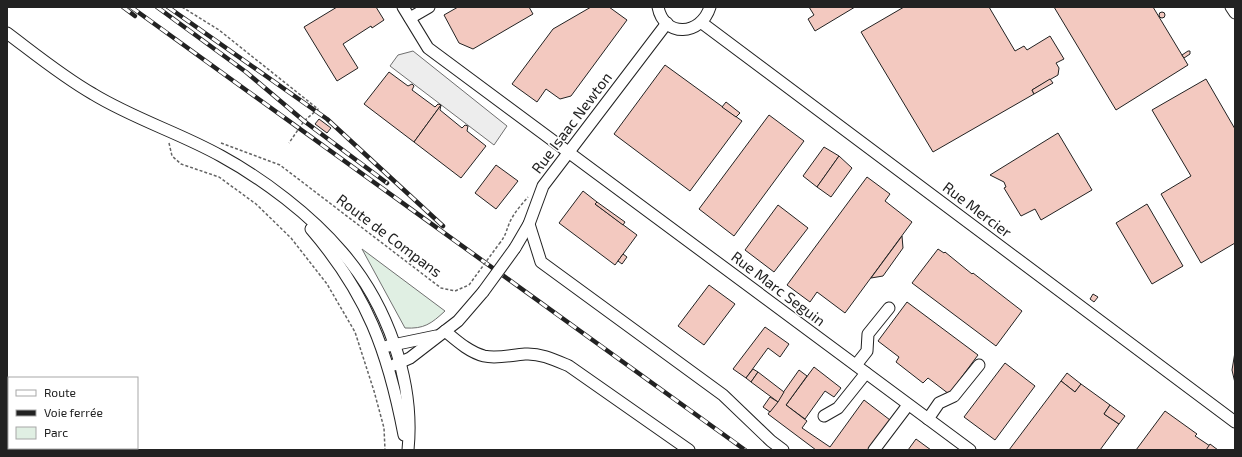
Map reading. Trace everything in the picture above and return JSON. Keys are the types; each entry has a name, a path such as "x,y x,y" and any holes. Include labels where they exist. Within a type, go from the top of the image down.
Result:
{"street":[{"name":"Rue Marc Seguin","path":"403,7 428,48 970,450"},
{"path":"410,18 429,7"},
{"path":"658,7 659,13 667,23 679,29 687,29 702,22 710,7"},
{"path":"1231,7 1235,13"},
{"name":"Rue Mercier","path":"702,22 1235,422"},
{"name":"Rue Isaac Newton","path":"400,364 415,354 465,314 483,292 529,224 543,186 667,23"},
{"path":"7,33 93,94 248,171 322,231 343,252 374,299 400,364 409,415 407,450"},
{"path":"289,203 332,255 352,284 366,309 383,347 407,450"},
{"path":"529,224 541,262 723,395 771,441 783,450"},
{"path":"856,365 867,351 868,334 889,308"},
{"path":"383,347 394,346 442,333 471,351 484,356 493,357 526,354 556,360 569,366 689,450"},
{"path":"388,367 400,364"},
{"path":"928,419 939,403 954,396 979,365"},
{"path":"824,416 838,408 866,372"},
{"path":"874,450 908,404"}],"path":[{"path":"182,7 219,30 272,71 298,95 318,109 304,121 289,143"},
{"path":"170,131 168,140 172,156 181,164 219,177 256,204 291,238 327,284 355,332 384,428 385,450"},
{"name":"Route de Compans","path":"218,142 280,166 441,288 455,291 469,285 507,234 517,210 529,195"}],"green space":[{"path":"362,249 445,311 427,325 417,328 405,328"}],"shaded area":[{"path":"413,51 507,126 494,145 390,66 398,55"}],"building":[{"path":"337,7 376,7 384,20 372,28 371,26 343,44 358,68 337,81 304,27"},
{"path":"458,7 529,7 533,14 473,49 459,43 444,15"},
{"path":"591,7 609,7 627,20 571,96 560,99 546,89 537,102 512,84 553,29"},
{"path":"809,7 855,7 815,31 808,19 814,15"},
{"path":"904,7 989,7 1015,51 1024,46 1027,50 1050,36 1064,59 1056,63 1059,68 1058,75 1032,90 1034,94 933,152 861,32"},
{"path":"1054,7 1153,7 1188,65 1116,110"},
{"path":"1162,12 1165,15 1162,18 1159,15"},
{"path":"1190,51 1190,54 1184,58 1182,55"},
{"path":"665,65 742,121 690,191 614,134"},
{"path":"389,72 408,86 412,84 414,86 412,90 435,107 438,104 441,105 414,142 364,104"},
{"path":"1050,79 1053,83 1034,94 1032,90"},
{"path":"1206,79 1235,129 1235,243 1201,263 1161,194 1191,176 1152,110"},
{"path":"726,102 740,113 736,117 722,107"},
{"path":"441,105 440,110 462,128 465,125 468,126 467,131 486,146 461,178 414,142"},
{"path":"769,115 804,141 734,236 699,209"},
{"path":"319,119 331,128 327,133 315,124"},
{"path":"1058,133 1092,190 1041,220 1035,209 1021,216 1004,188 1006,187 1004,182 990,175"},
{"path":"824,147 839,156 817,187 803,176"},
{"path":"839,156 852,168 831,197 817,187"},
{"path":"496,165 518,181 496,209 475,193"},
{"path":"867,177 890,194 885,201 912,222 845,313 817,292 810,302 787,285"},
{"path":"583,191 597,202 595,204 637,235 615,265 559,223"},
{"path":"597,202 625,222 623,225 595,204"},
{"path":"1147,204 1183,266 1152,284 1116,223"},
{"path":"778,205 808,228 774,272 745,250"},
{"path":"902,236 903,248 883,276 871,278"},
{"path":"938,249 944,253 945,252 1022,311 996,346 912,283"},
{"path":"623,254 627,257 622,264 618,261"},
{"path":"709,285 735,304 704,345 678,326"},
{"path":"1093,294 1098,297 1094,302 1090,299"},
{"path":"907,302 978,355 949,394 928,378 923,383 896,362 899,357 878,341"},
{"path":"765,327 789,344 780,357 768,348 746,378 733,369"},
{"path":"1235,352 1235,383 1232,370"},
{"path":"1005,363 1035,386 995,440 964,417"},
{"path":"814,367 841,388 834,397 825,391 805,419 786,405"},
{"path":"753,369 758,372 751,382 746,378"},
{"path":"799,370 807,376 786,405 807,421 802,428 830,447 864,400 890,420 868,450 816,450 768,414"},
{"path":"758,372 784,392 778,402 751,382"},
{"path":"1067,373 1081,384 1075,392 1061,381"},
{"path":"1061,381 1075,392 1081,384 1110,405 1104,414 1119,424 1100,450 1009,450"},
{"path":"770,397 778,402 770,412 763,407"},
{"path":"1110,405 1125,416 1119,424 1104,414"},
{"path":"1165,411 1197,434 1195,436 1210,446 1206,450 1136,450"},
{"path":"916,439 931,450 908,450"},
{"path":"1210,444 1218,450 1206,450"}],"railway":[{"path":"123,7 135,16"},
{"path":"131,7 745,450"},
{"path":"157,7 246,72 304,121 387,183"},
{"path":"168,7 327,119 443,226"}]}
